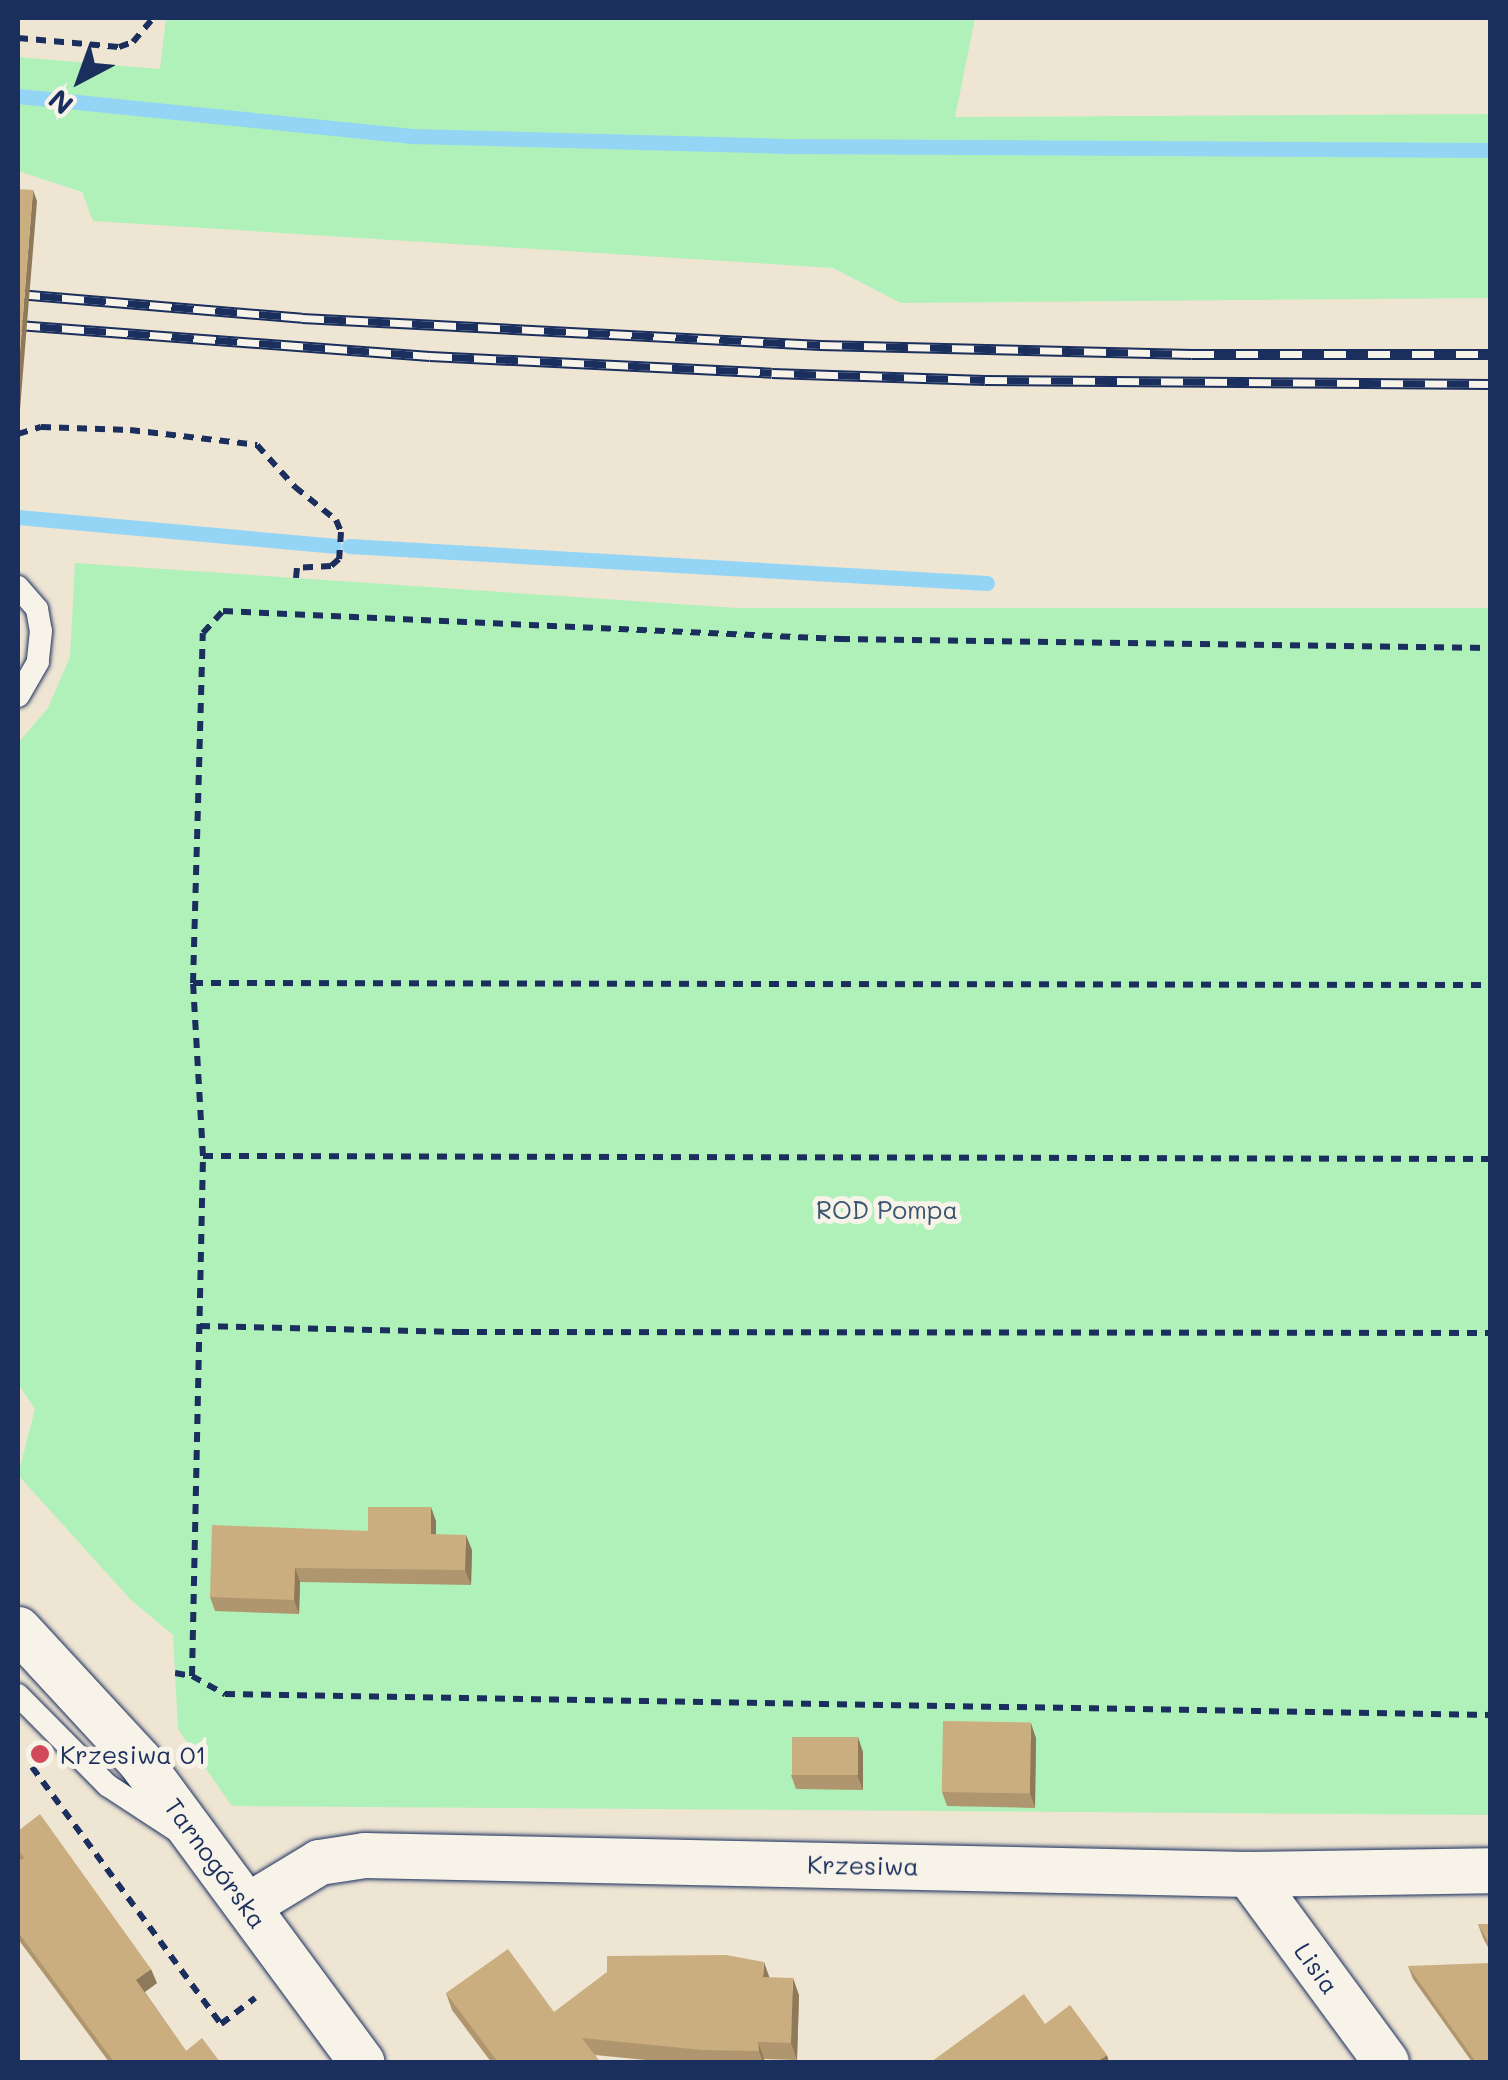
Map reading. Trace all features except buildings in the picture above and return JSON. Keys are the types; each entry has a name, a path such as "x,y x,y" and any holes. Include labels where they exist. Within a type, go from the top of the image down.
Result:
{"street":[{"name":"Tarnogórska","path":"18,1629 110,1724 202,1842 362,2062"},
{"name":"Krzesiwa","path":"248,1906 319,1862 364,1854 1248,1874 1490,1870"},
{"name":"Lisia","path":"1248,1874 1386,2062"}],"lane":[{"path":"18,587 36,609 41,642 33,672 18,696"},
{"path":"18,1695 107,1785 152,1818 202,1842"}],"path":[{"path":"18,38 119,47 134,42 153,18"},
{"path":"18,434 41,428 130,430 257,445 295,487 336,520 341,532 338,559 331,566 296,568 296,578"},
{"path":"192,1676 203,1156 193,982 203,633 224,611 840,639 1490,648"},
{"path":"193,982 1490,986"},
{"path":"203,1156 1490,1159"},
{"path":"200,1326 459,1332 1490,1334"},
{"path":"176,1673 192,1676 225,1694 1490,1715"}],"green space":[{"path":"166,18 975,18 955,117 1490,114 1490,298 901,303 833,268 93,221 82,192 18,171 18,57 160,69"},
{"name":"ROD Pompa","path":"75,563 737,608 1490,608 1490,1815 232,1806 178,1729 173,1635 131,1600 18,1475 35,1409 18,1384 18,743 48,708 70,657"}],"waterway":[{"path":"18,96 410,136 780,146 1490,150"},
{"path":"18,517 334,546"},
{"path":"349,546 987,583"}],"railway":[{"path":"18,294 302,318 820,345 1192,354 1490,354"},
{"path":"18,325 430,356 772,373 985,380 1490,384"}],"place":[{"name":"Krzesiwa 01","path":"40,1754"}]}
